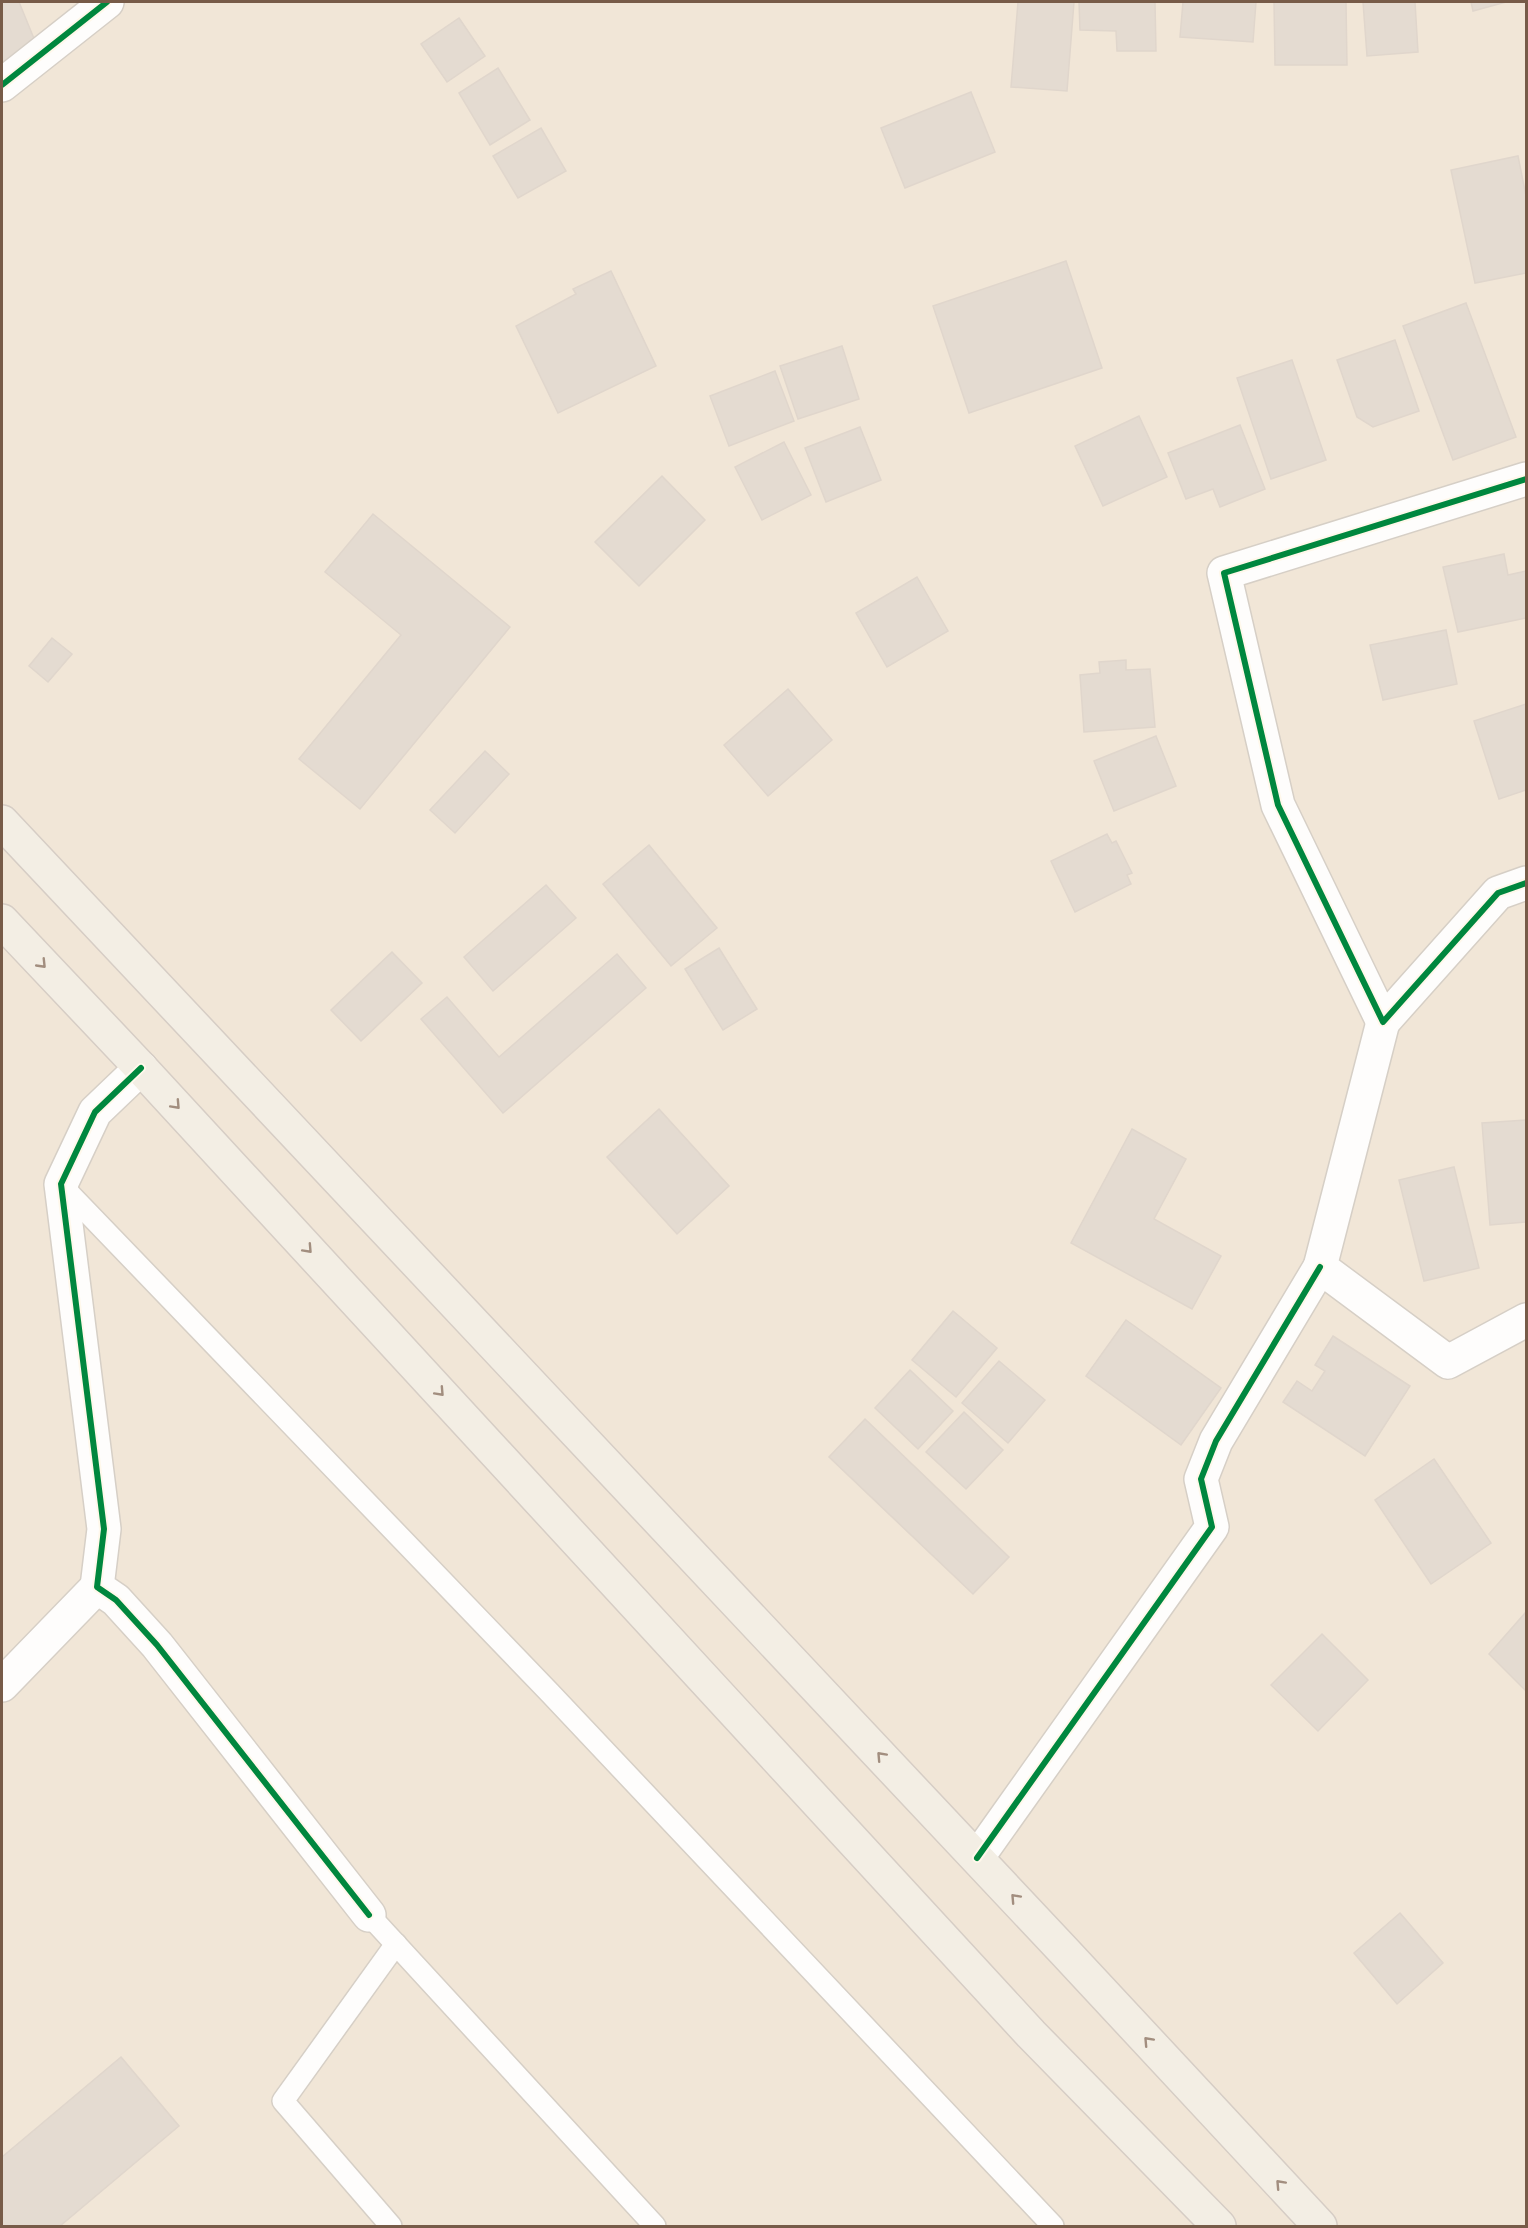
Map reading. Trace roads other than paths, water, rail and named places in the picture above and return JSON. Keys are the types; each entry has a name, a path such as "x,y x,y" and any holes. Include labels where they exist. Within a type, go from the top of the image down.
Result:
{"main road":[{"path":"2,822 1320,2226"},
{"path":"2,921 141,1068 1023,2025 1219,2226"}],"street":[{"path":"2,84 107,2"},
{"path":"1383,1022 1278,805 1224,573 1527,479"},
{"path":"977,1858 1212,1527 1201,1479 1216,1441 1320,1267 1383,1022 1498,893 1527,883"},
{"path":"2,1685 97,1587 104,1530 61,1184 95,1112 141,1068"},
{"path":"1320,1267 1448,1362 1527,1320"},
{"path":"97,1587 116,1600 157,1646 369,1915"}],"lane":[{"path":"61,1184 542,1685 1053,2226"},
{"path":"369,1915 655,2226"},
{"path":"391,2226 283,2101 396,1944"}]}
